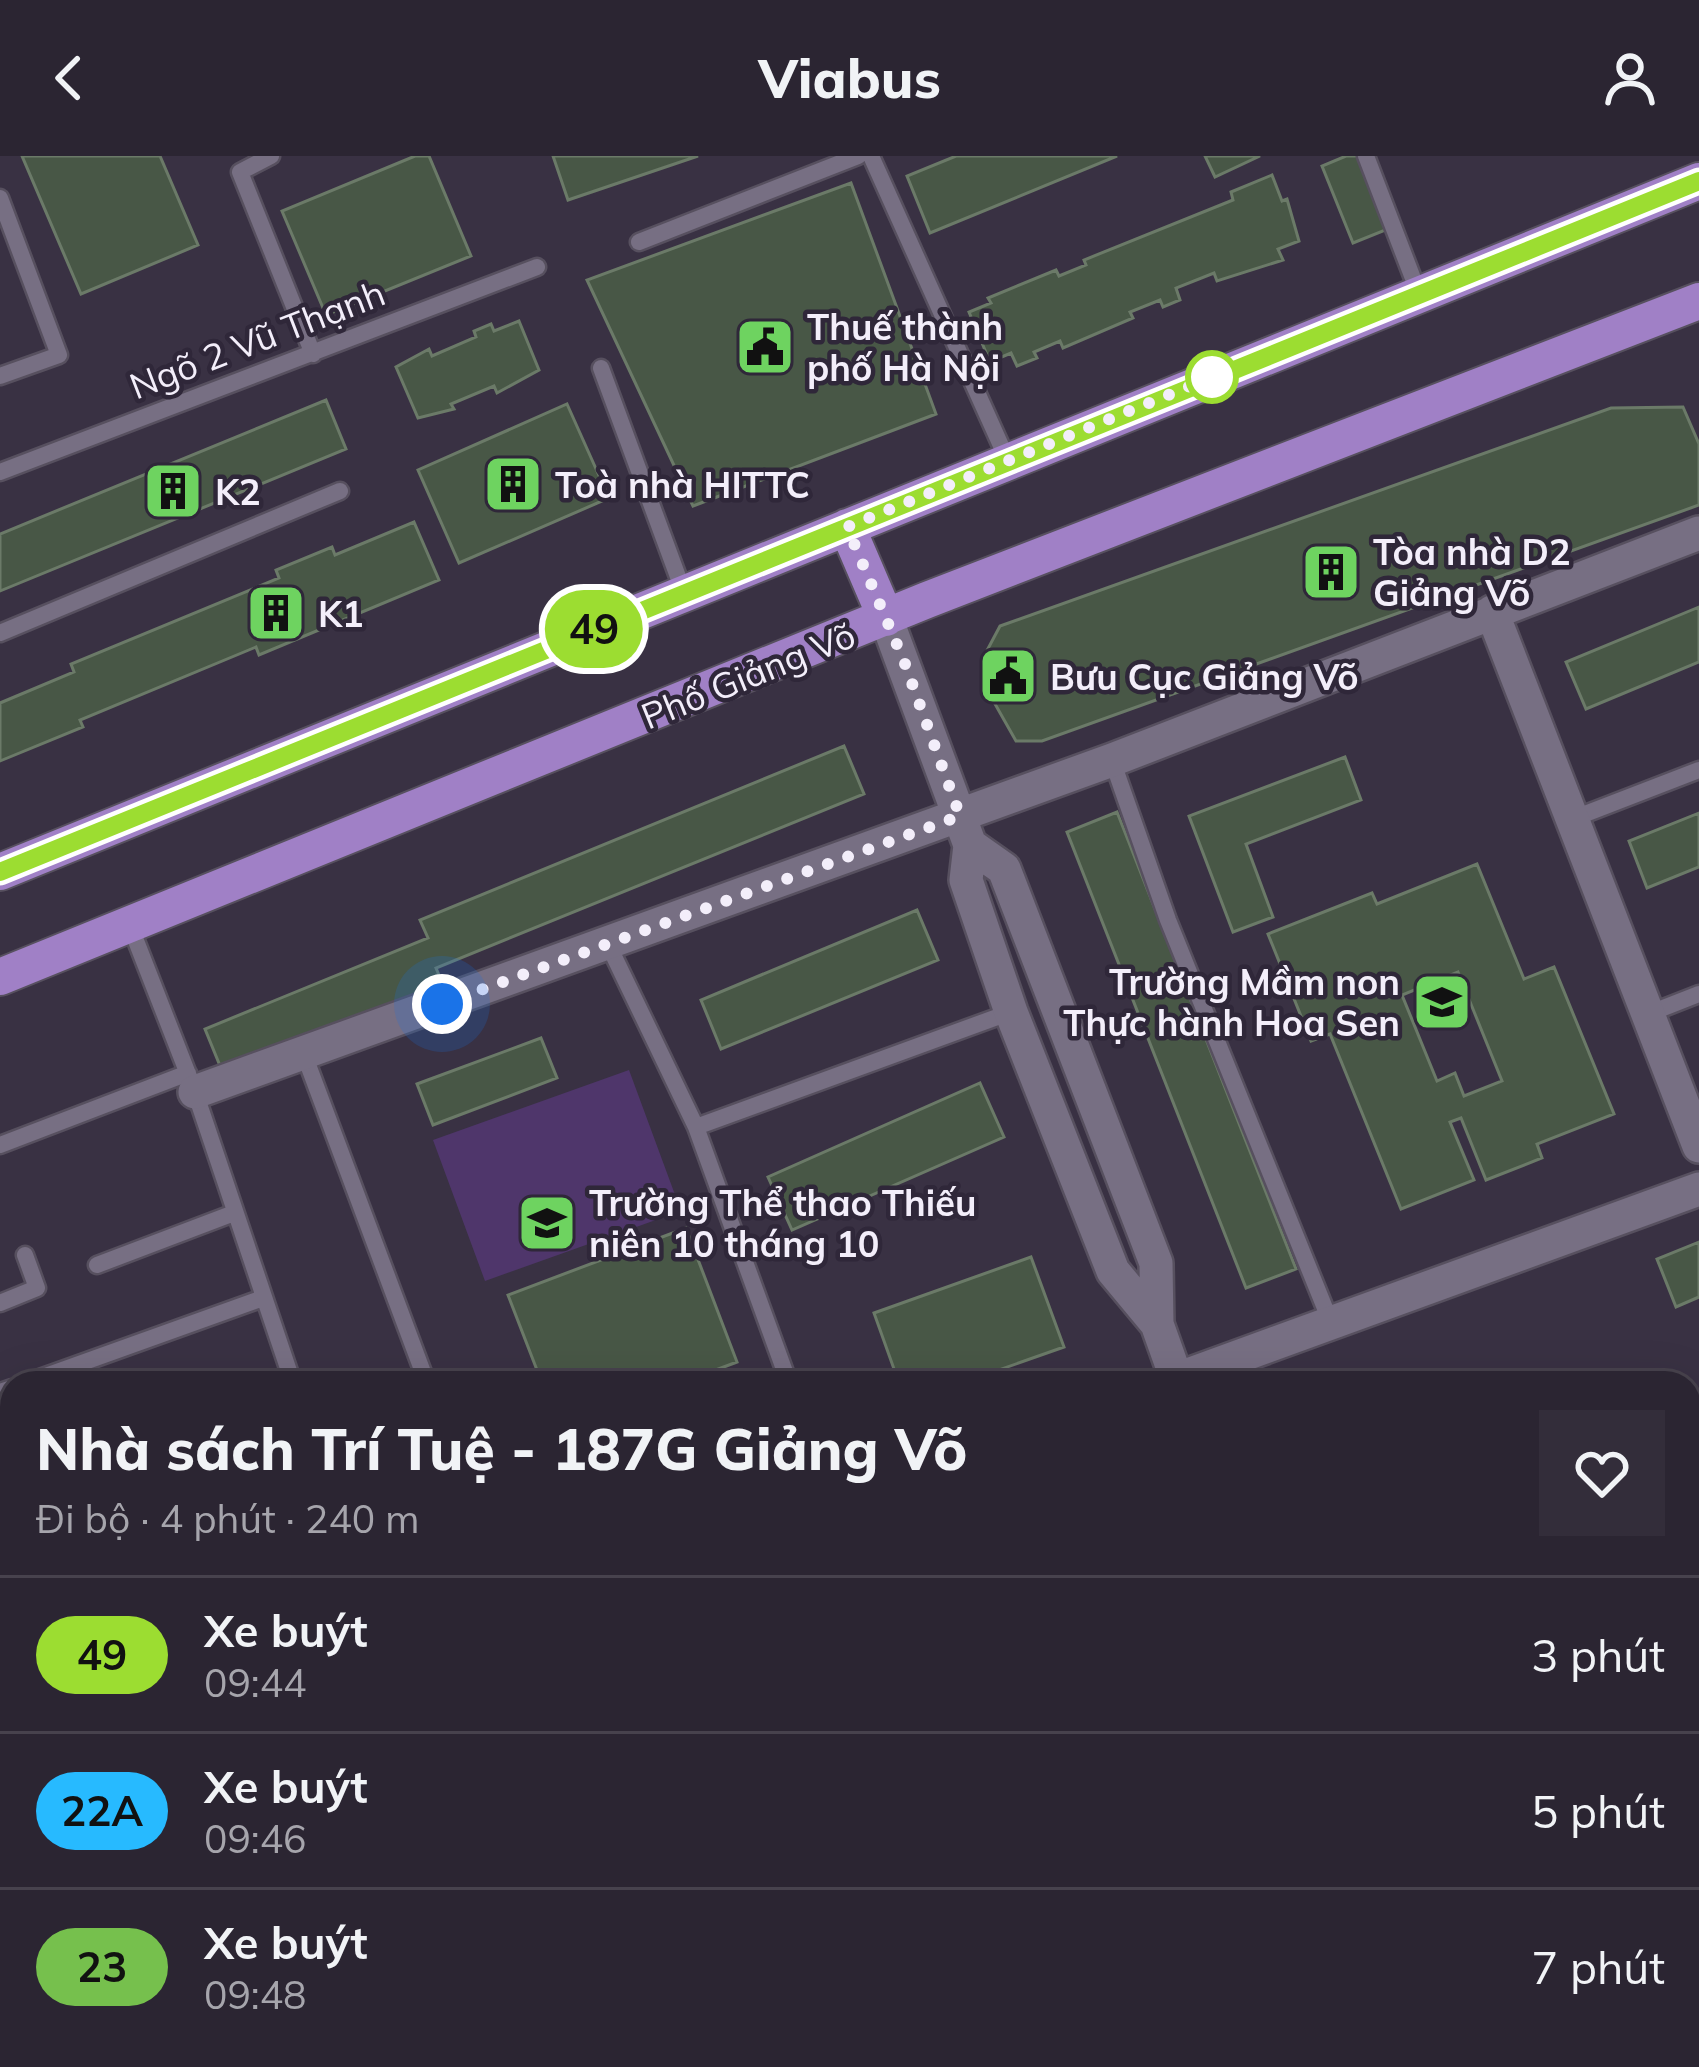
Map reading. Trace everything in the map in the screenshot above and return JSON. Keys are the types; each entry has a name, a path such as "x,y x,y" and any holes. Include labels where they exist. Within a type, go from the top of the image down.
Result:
{"main road":[{"path":"3,864 1699,181"},
{"name":"Phố Giảng Võ","path":"0,977 131,928 886,618 1695,311"},
{"path":"847,527 886,618"}],"street":[{"path":"191,1083 304,1054 608,944 965,830 1112,760 1699,532"},
{"path":"1492,612 1699,1146"},
{"path":"886,618 965,830 966,880 1011,1012 1112,1271 1157,1324"},
{"path":"965,830 1004,869 1156,1263 1157,1324 1171,1371"},
{"path":"1203,1371 1699,1189"}],"lane":[{"path":"268,156 240,172 313,354"},
{"path":"639,242 858,156"},
{"path":"871,156 1007,459"},
{"path":"1374,159 1419,294"},
{"path":"0,199 59,355 0,376"},
{"name":"Ngõ 2 Vũ Thạnh","path":"0,472 537,267"},
{"path":"602,368 684,592"},
{"path":"0,633 340,491"},
{"path":"1112,760 1168,920 1331,1323"},
{"path":"1572,819 1699,770"},
{"path":"131,928 191,1083 289,1371"},
{"path":"608,944 696,1126 785,1371"},
{"path":"1648,1014 1699,994"},
{"path":"696,1126 1011,1012"},
{"path":"304,1054 423,1371"},
{"path":"0,1144 191,1083"},
{"path":"97,1264 234,1213"},
{"path":"0,1303 37,1288 25,1256"},
{"path":"59,1371 263,1298"}],"shaded area":[{"path":"629,1070 681,1211 485,1281 433,1140"}],"building":[{"path":"22,156 160,156 198,245 81,294"},
{"path":"415,156 429,156 471,256 326,315 282,211"},
{"path":"553,156 698,156 568,200"},
{"path":"956,156 1117,156 930,233 907,176"},
{"path":"1205,156 1260,156 1215,177"},
{"path":"1358,156 1388,229 1353,243 1322,166"},
{"path":"1272,175 1282,201 1287,199 1299,241 1278,249 1283,260 1217,281 1214,273 1176,288 1180,300 1163,307 1160,300 1130,312 1133,318 1063,348 1060,341 1017,366 1011,353 990,362 969,312 991,303 988,298 1056,270 1059,276 1086,265 1084,260 1233,200 1231,192"},
{"name":"Thuế thành phố Hà Nội","path":"851,183 936,414 693,506 587,280"},
{"path":"519,321 539,370 497,393 494,386 451,404 454,409 418,418 396,367 429,349 432,356 476,337 474,331 491,324 494,331"},
{"name":"K2","path":"326,400 346,449 0,591 0,534"},
{"name":"Toà nhà HITTC","path":"567,404 609,498 459,563 418,470"},
{"name":"Tòa nhà D2 Giảng Võ","path":"1683,407 1699,444 1699,505 1042,741 1016,741 986,688 983,658 1000,626 1611,408"},
{"name":"K1","path":"414,522 439,580 259,655 256,647 80,720 83,727 0,761 0,703 74,672 71,664 279,578 276,570 332,547 335,555"},
{"path":"1699,607 1699,662 1586,709 1566,662"},
{"path":"844,746 864,794 436,968 445,989 225,1078 205,1029 428,938 420,920"},
{"path":"1345,757 1361,800 1246,844 1273,917 1233,932 1189,816"},
{"path":"1117,812 1296,1269 1246,1288 1067,832"},
{"path":"1699,813 1699,867 1647,888 1629,841"},
{"path":"1477,864 1524,979 1554,967 1614,1114 1537,1144 1542,1158 1486,1180 1461,1118 1450,1122 1474,1180 1401,1209 1330,1034 1311,1041 1268,934 1372,893 1377,904","holes":["1458,972 1502,1081 1464,1096 1455,1073 1437,1081 1402,995"]},
{"path":"917,910 938,960 721,1049 701,1000"},
{"path":"541,1038 557,1078 433,1125 417,1084"},
{"path":"980,1083 1004,1137 792,1230 768,1177"},
{"path":"686,1228 737,1362 713,1371 537,1371 508,1295"},
{"path":"1699,1242 1699,1297 1676,1307 1657,1259"},
{"path":"1031,1257 1064,1347 996,1371 895,1371 874,1313"}],"bus line":[{"name":"49","path":"0,872 1699,181"}],"place":[{"name":"Thuế thành phố Hà Nội","path":"765,347"},
{"name":"Toà nhà HITTC","path":"513,484"},
{"name":"K2","path":"173,491"},
{"name":"Tòa nhà D2 Giảng Võ","path":"1331,572"},
{"name":"K1","path":"276,613"},
{"name":"Bưu Cục Giảng Võ","path":"1008,676"},
{"name":"Trường Mầm non Thực hành Hoa Sen","path":"1442,1002"},
{"name":"Trường Thể thao Thiếu niên 10 tháng 10","path":"547,1223"}],"route":[{"path":"442,1004 960,816 904,661 847,527 1212,377"}]}
